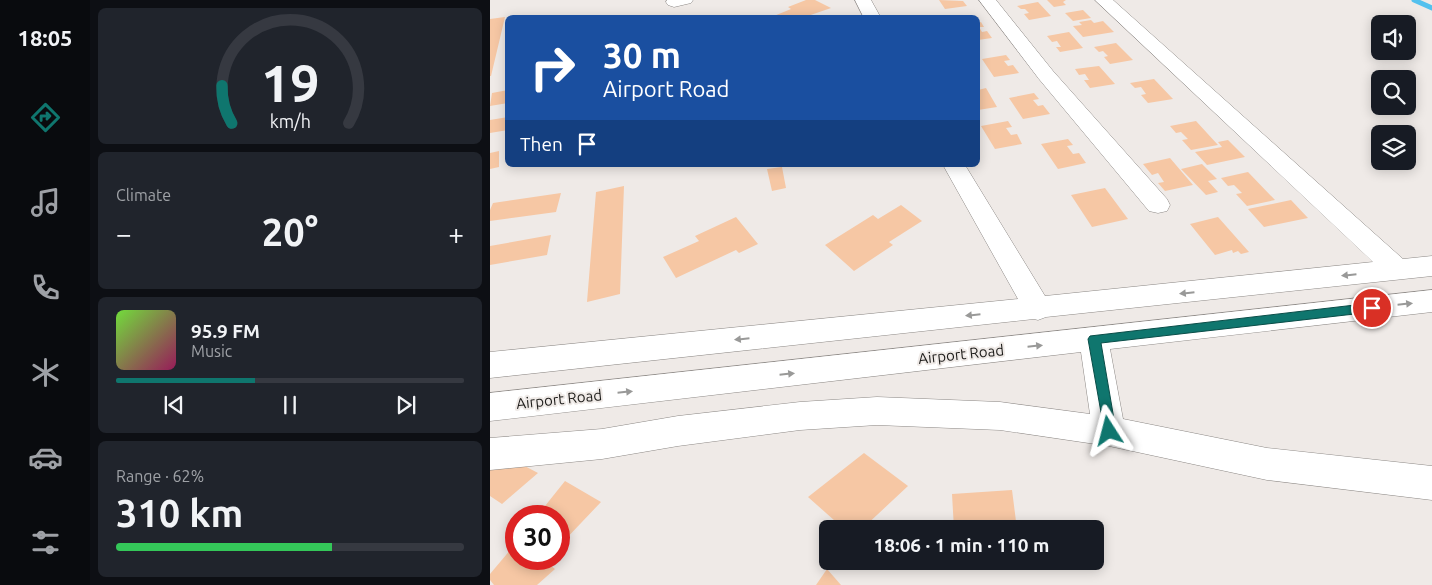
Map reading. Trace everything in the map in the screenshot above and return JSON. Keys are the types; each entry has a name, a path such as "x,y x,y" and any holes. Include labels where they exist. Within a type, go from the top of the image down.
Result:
{"street":[{"path":"863,0 870,15"},
{"path":"987,0 1046,75 1158,205"},
{"path":"1103,0 1398,270"},
{"path":"955,167 1038,308"},
{"path":"490,365 1432,266"},
{"name":"Airport Road","path":"490,407 1432,301"},
{"path":"1094,339 1109,431"},
{"path":"490,454 602,444 678,430 800,416 878,411 1000,416 1109,431 1267,464 1432,483"}],"building":[{"path":"806,0 815,0 831,8 811,15 776,15 791,9 788,7"},
{"path":"939,0 963,1 967,6 945,9"},
{"path":"1047,0 1066,0 1063,2 1066,5 1054,7"},
{"path":"1038,2 1051,16 1029,20 1024,14 1029,13 1017,6"},
{"path":"1083,10 1091,18 1073,21 1065,13"},
{"path":"505,17 491,76 490,76 490,19"},
{"path":"1091,20 1094,23 1103,21 1114,32 1083,37 1073,26 1082,25 1079,22"},
{"path":"980,29 982,32 987,31 992,38 980,40"},
{"path":"1069,32 1083,48 1060,52 1056,47 1061,47 1057,41 1052,42 1047,36"},
{"path":"1116,43 1133,60 1110,64 1104,57 1108,56 1103,51 1099,52 1094,47"},
{"path":"1006,55 1010,60 1004,61 1008,66 1013,65 1019,73 994,77 982,59"},
{"path":"1099,66 1115,84 1090,88 1084,80 1089,80 1085,74 1079,75 1075,69"},
{"path":"1154,79 1173,99 1148,103 1141,95 1146,94 1141,87 1135,88 1130,83"},
{"path":"986,88 997,107 980,110 980,90"},
{"path":"505,91 505,104 490,106 492,93"},
{"path":"1034,93 1039,99 1033,100 1038,106 1043,105 1050,114 1023,119 1009,98"},
{"path":"505,118 505,130 490,133 490,120"},
{"path":"1008,121 1012,127 1006,128 1011,135 1017,134 1022,144 995,149 981,126"},
{"path":"1196,121 1218,145 1191,150 1182,140 1188,139 1181,132 1176,133 1170,126"},
{"path":"1068,139 1073,145 1067,146 1073,154 1079,153 1086,163 1058,169 1041,144"},
{"path":"1228,140 1245,157 1207,165 1195,152 1222,147 1218,142"},
{"path":"499,151 499,167 490,169 490,153"},
{"path":"1170,158 1193,185 1165,191 1158,183 1164,182 1158,173 1152,175 1143,164"},
{"path":"1202,164 1217,179 1208,181 1218,192 1206,195 1181,169"},
{"path":"782,167 786,188 772,191 767,169"},
{"path":"1248,172 1275,200 1247,206 1236,194 1242,193 1234,185 1228,186 1221,178"},
{"path":"624,186 620,294 587,302 596,192"},
{"path":"1105,188 1128,219 1092,227 1071,195"},
{"path":"561,193 556,212 490,221 490,210 493,203"},
{"path":"1291,200 1308,218 1264,227 1248,209"},
{"path":"901,205 922,221 889,242 893,245 854,271 825,245 873,215 878,219"},
{"path":"736,217 758,244 739,253 736,250 676,278 663,257 699,241 695,236"},
{"path":"1218,217 1249,252 1241,254 1238,251 1233,253 1232,250 1215,255 1190,224"},
{"path":"551,235 547,255 490,265 490,246"},
{"path":"500,453 538,473 502,504 490,496 490,464"},
{"path":"864,453 908,486 872,520 834,520 808,497"},
{"path":"565,481 601,502 570,535 570,505 546,505"},
{"path":"1012,490 1016,520 953,520 952,494"},
{"path":"505,556 505,570 554,570 537,585 494,585 490,580 490,574"},
{"path":"828,570 841,585 816,585"}],"waterway":[{"path":"1414,0 1432,8"}],"route":[{"path":"1109,431 1094,339 1372,308"}]}
